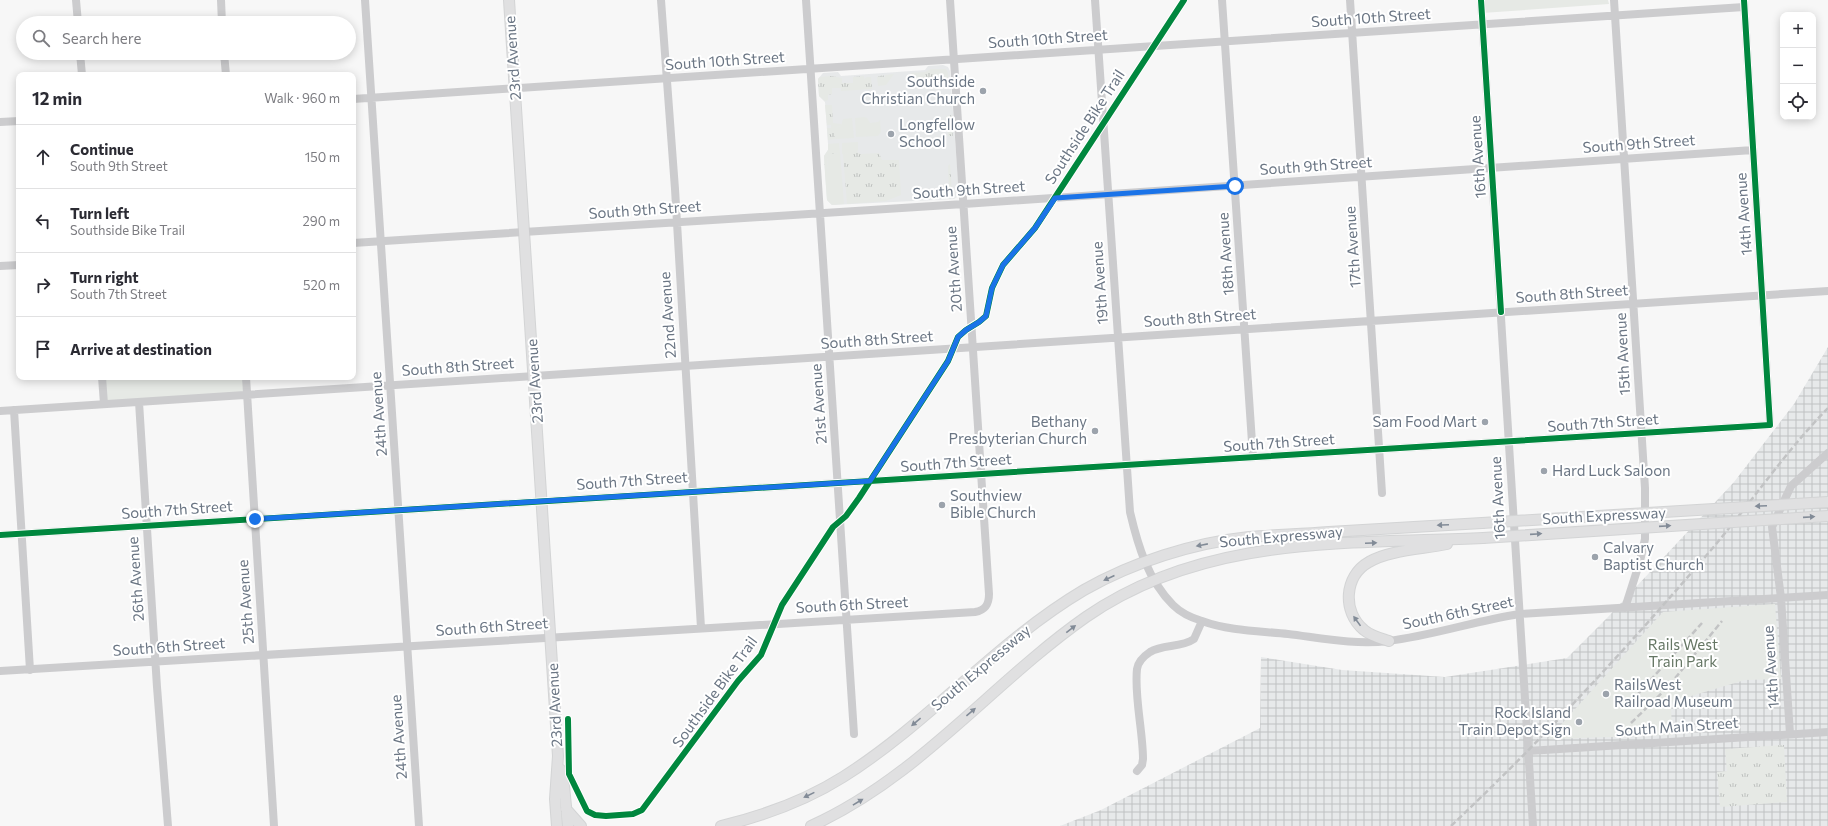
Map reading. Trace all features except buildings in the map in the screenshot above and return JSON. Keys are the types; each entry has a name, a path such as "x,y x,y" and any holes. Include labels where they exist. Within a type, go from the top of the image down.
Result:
{"main road":[{"name":"23rd Avenue","path":"509,0 551,637 558,763 555,799 557,826"},
{"name":"South Expressway","path":"721,826 765,814 795,802 842,778 888,746 1052,611 1102,581 1145,563 1191,548 1248,537 1828,502"},
{"name":"South Expressway","path":"811,826 846,809 895,777 1087,617 1123,595 1155,580 1210,561 1261,550 1318,545 1483,538 1828,516"},
{"path":"1389,641 1374,636 1363,629 1351,613 1348,601 1349,592 1352,581 1361,567 1382,556 1483,538"},
{"name":"23rd Avenue","path":"558,763 564,786 568,826"},
{"path":"549,826 555,799"},
{"path":"566,809 580,826"}],"street":[{"path":"76,0 77,16"},
{"path":"221,0 222,16"},
{"name":"24th Avenue","path":"365,0 419,826"},
{"name":"22nd Avenue","path":"661,0 701,628"},
{"name":"21st Avenue","path":"806,0 854,734"},
{"name":"20th Avenue","path":"950,0 974,347 989,594 989,602 985,607"},
{"name":"19th Avenue","path":"1095,0 1130,512 1136,539 1145,563"},
{"name":"18th Avenue","path":"1222,0 1253,458"},
{"name":"17th Avenue","path":"1350,0 1382,493"},
{"name":"16th Avenue","path":"1481,0 1533,826"},
{"name":"15th Avenue","path":"1614,0 1645,488 1645,539 1625,608"},
{"name":"South 10th Street","path":"356,99 1615,16 1744,3"},
{"name":"14th Avenue","path":"1744,3 1770,426"},
{"path":"81,60 82,72"},
{"path":"225,60 226,72"},
{"path":"0,122 16,121"},
{"name":"South 9th Street","path":"356,243 1492,169 1753,150"},
{"path":"0,266 16,265"},
{"name":"South 8th Street","path":"0,411 1828,291"},
{"path":"102,380 104,404"},
{"name":"25th Avenue","path":"246,380 274,826"},
{"name":"26th Avenue","path":"139,402 168,826"},
{"path":"14,410 30,670"},
{"name":"South 7th Street","path":"0,535 1770,426"},
{"path":"1781,598 1772,527 1791,486 1828,453"},
{"name":"South 6th Street","path":"1145,563 1173,605 1202,622 1228,628 1342,640 1389,641 1487,619 1519,614 1828,595"},
{"name":"14th Avenue","path":"1781,598 1790,734"},
{"name":"South 6th Street","path":"0,671 975,612 985,607"},
{"path":"1137,772 1142,765 1143,759 1138,684 1139,664 1148,653 1156,649 1190,642 1197,635 1202,622"},
{"name":"South Main Street","path":"1528,751 1828,732"}],"shaded area":[{"name":"Longfellow School","path":"943,65 948,67 950,71 959,194 957,197 954,199 832,205 827,200 824,156 828,150 825,102 819,96 818,79 823,73 838,72 841,76 925,70 928,66"},
{"path":"1828,347 1828,826 1060,826 1101,810 1260,728 1261,657 1342,670 1445,677 1567,658 1607,618 1734,482 1794,404"}],"green space":[{"path":"1481,0 1608,0 1609,4 1482,13"},
{"path":"931,69 946,69 949,82 939,83 938,78 912,79 911,73 925,72"},
{"path":"894,74 886,85 878,86 877,77 883,75 885,78 885,75"},
{"path":"831,76 842,78 842,83 853,83 853,77 864,76 864,79 871,77 872,89 841,91 841,88 832,88 832,94 828,95 828,100 825,101 819,96 818,79 820,77"},
{"path":"825,105 832,105 833,123 841,124 841,126 837,127 835,136 836,139 828,140 827,128 831,128 831,125 827,125"},
{"path":"952,115 953,136 948,136 946,116"},
{"path":"852,118 854,138 836,139 834,134 835,128 841,126 843,119"},
{"path":"855,118 867,118 870,123 878,122 880,120 881,132 878,136 856,137"},
{"path":"858,142 858,150 856,153 842,154 842,143"},
{"path":"839,143 840,153 827,155 828,174 825,174 824,156 828,150 828,144"},
{"path":"857,152 861,154 879,153 882,160 899,160 901,195 886,201 847,204 843,154"},
{"path":"840,153 844,204 832,205 827,200 825,174 828,174 827,154"},
{"path":"950,164 952,192 918,194 917,192 949,190 948,166"},
{"path":"102,380 246,380 247,395 104,404"},
{"name":"Rails West Train Park","path":"1775,604 1781,679 1745,680 1671,702 1672,735 1548,739 1663,612"},
{"path":"1784,745 1787,802 1720,807 1717,772 1727,771 1725,749"}],"railway":[{"path":"1451,826 1552,726 1649,621 1726,532 1797,442 1828,408"},
{"path":"1631,723 1667,688 1722,621"},
{"path":"1638,694 1702,623"}],"cycle path":[{"name":"Southside Bike Trail","path":"568,719 569,774 587,811 595,815 606,816 633,814 642,810 738,681 761,655 782,605 833,527 846,516 859,498 948,361 958,337 986,316 992,288 1003,265 1035,228 1184,0"},
{"path":"1481,0 1501,312"},
{"path":"0,535 1770,425 1744,0"}],"place":[{"name":"Southside Christian Church","path":"983,91"},
{"name":"Longfellow School","path":"891,134"},
{"name":"Sam Food Mart","path":"1485,422"},
{"name":"Bethany Presbyterian Church","path":"1095,431"},
{"name":"Hard Luck Saloon","path":"1544,471"},
{"name":"Southview Bible Church","path":"942,505"},
{"name":"Calvary Baptist Church","path":"1595,557"},
{"name":"RailsWest Railroad Museum","path":"1606,694"},
{"name":"Rock Island Train Depot Sign","path":"1579,722"}],"route":[{"path":"255,519 870,481 948,361 958,337 966,330 983,320 986,316 992,288 1003,265 1035,228 1055,198 1235,186"}]}
